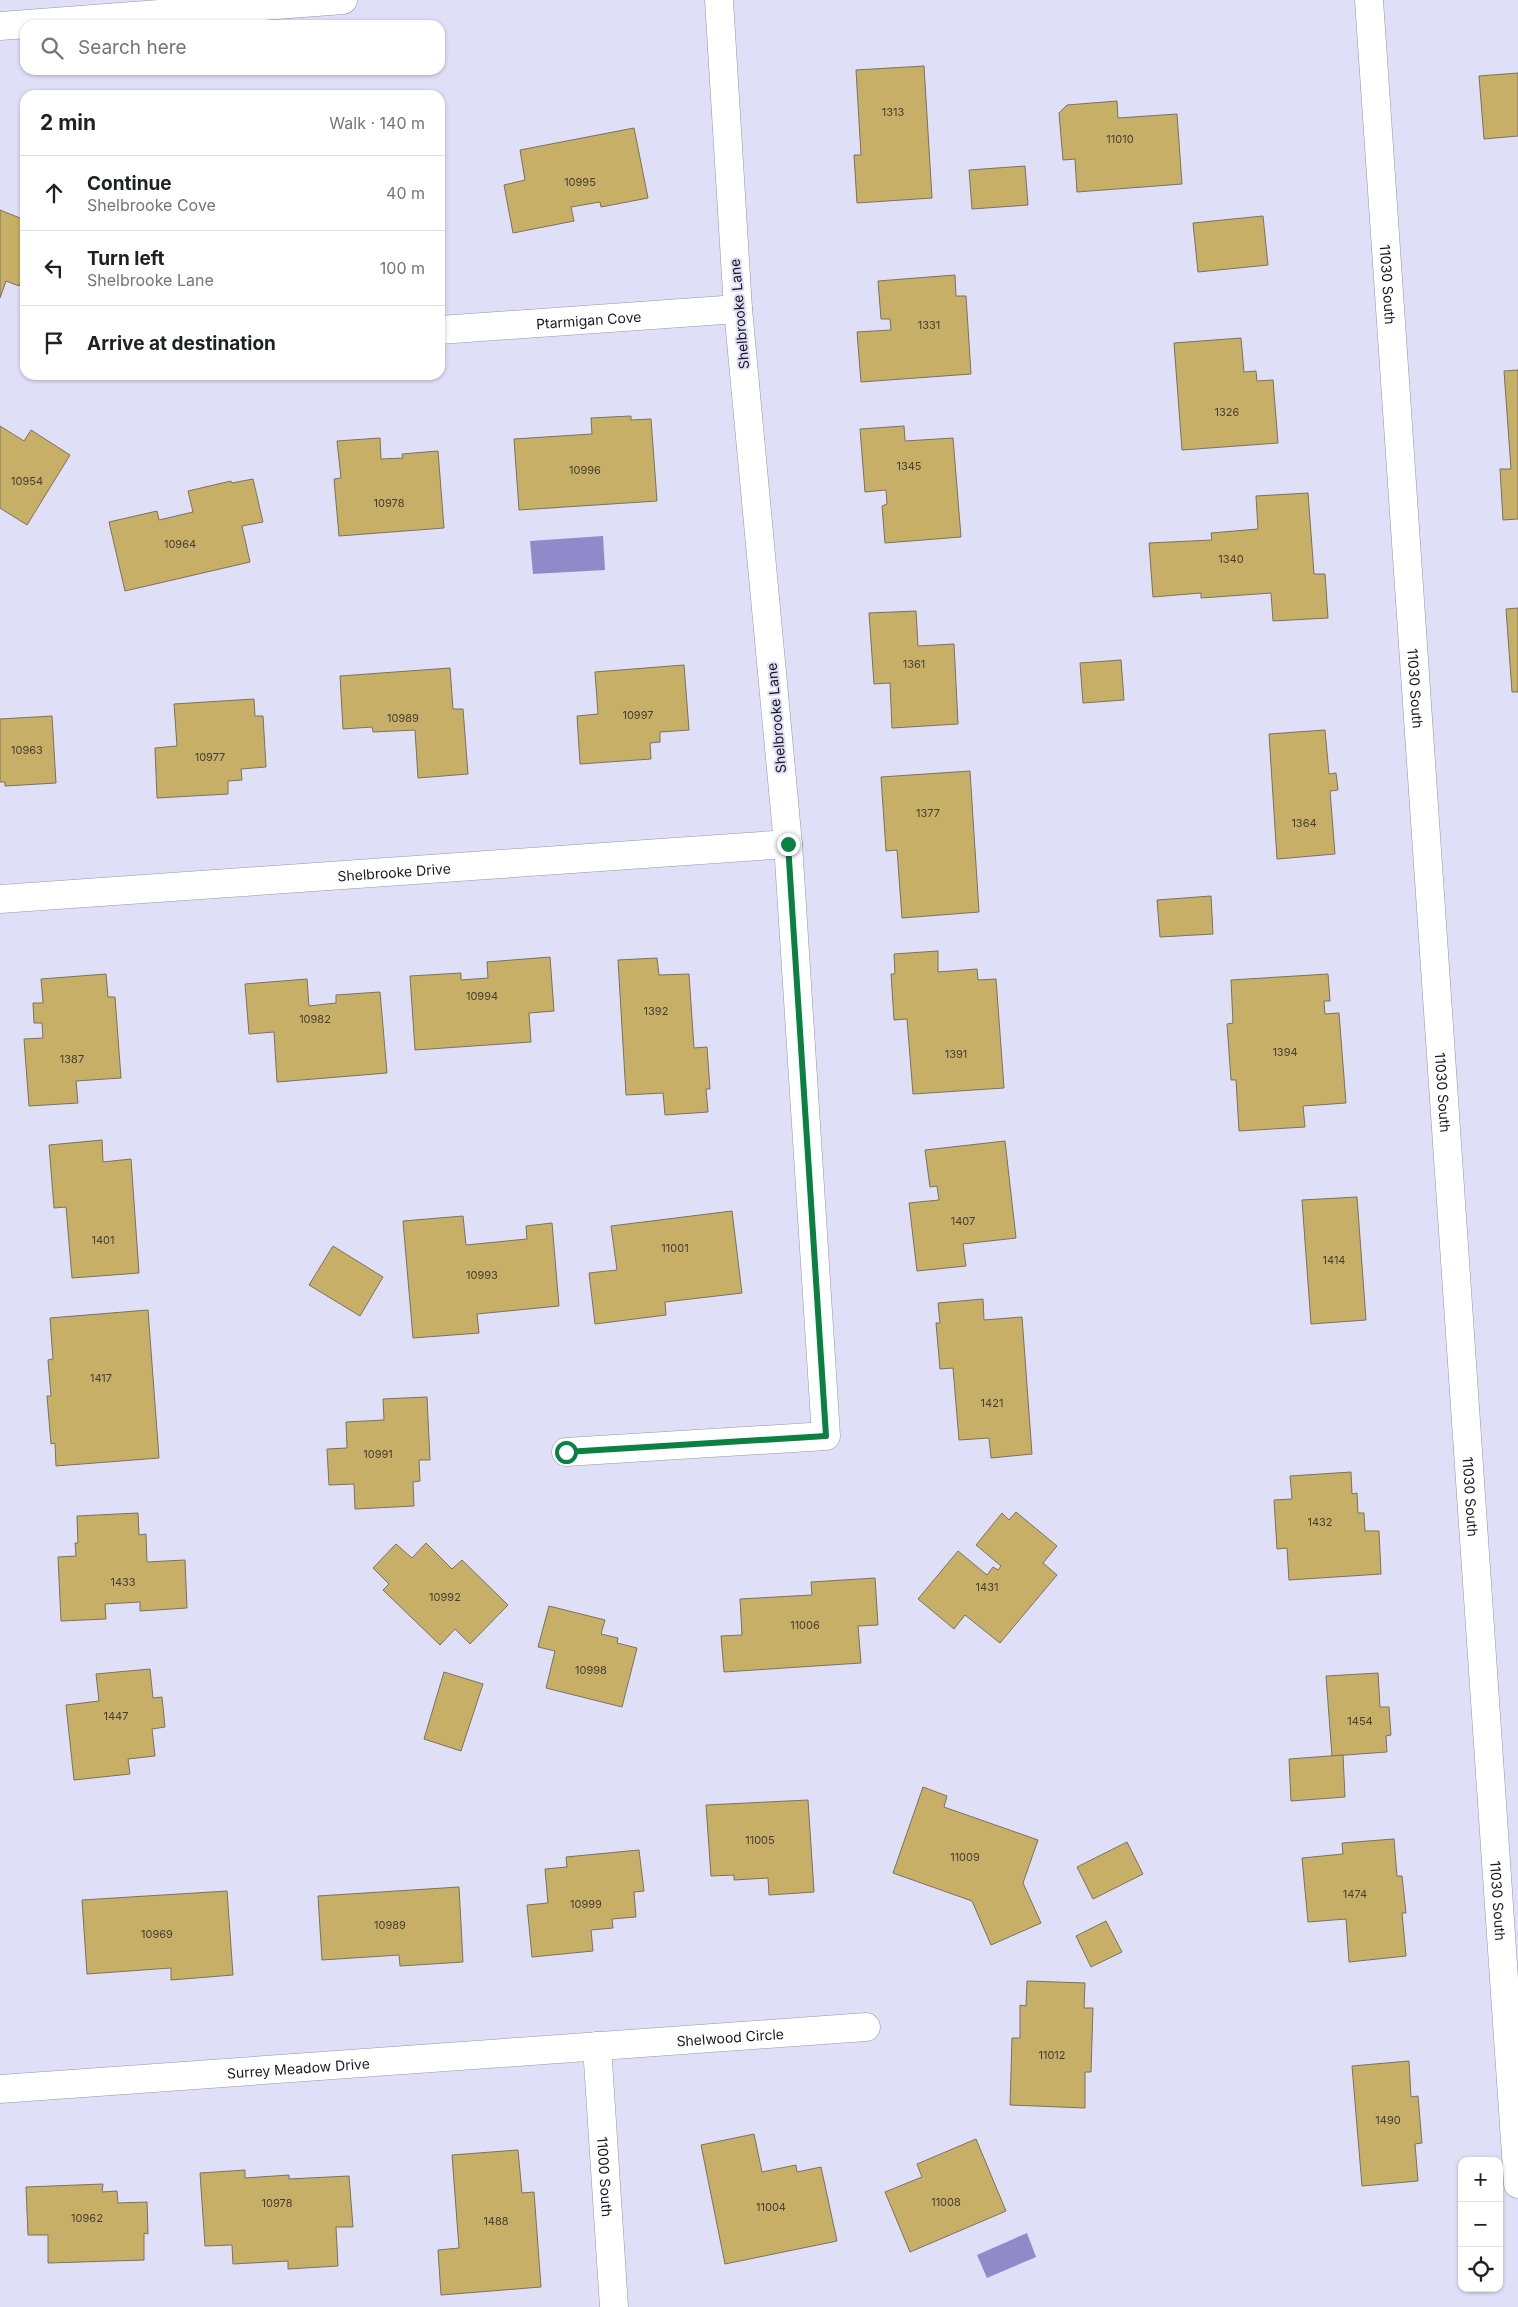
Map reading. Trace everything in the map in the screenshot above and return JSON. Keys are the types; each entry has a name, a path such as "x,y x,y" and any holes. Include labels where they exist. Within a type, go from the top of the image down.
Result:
{"street":[{"path":"79,20 343,0"},
{"name":"Shelbrooke Lane","path":"566,1452 826,1436 788,844 738,309 719,0"},
{"name":"11030 South","path":"1369,0 1518,2184"},
{"path":"0,26 20,24"},
{"name":"Ptarmigan Cove","path":"445,330 738,309"},
{"name":"Shelbrooke Drive","path":"0,899 788,844"},
{"name":"Shelwood Circle","path":"597,2046 866,2027"},
{"name":"Surrey Meadow Drive","path":"0,2089 597,2046"},
{"name":"11000 South","path":"597,2046 614,2307"}],"shaded area":[{"path":"603,536 605,570 533,574 530,541"},
{"path":"1027,2233 1036,2257 987,2278 977,2255"}],"building":[{"path":"924,66 932,198 857,203 854,155 861,155 856,70"},
{"path":"1518,73 1518,136 1484,139 1479,76"},
{"path":"1117,101 1118,118 1177,114 1182,184 1077,192 1075,159 1063,160 1059,113 1067,105"},
{"path":"634,128 648,198 601,207 600,202 571,207 574,221 513,233 504,185 525,180 520,150"},
{"path":"1025,166 1028,205 972,209 969,170"},
{"path":"0,210 20,218 20,284 19,286 6,281 0,298"},
{"path":"1263,216 1268,265 1198,272 1193,223"},
{"path":"955,275 956,296 966,296 971,374 861,382 857,332 891,330 890,319 881,319 878,281"},
{"path":"1241,338 1244,372 1256,371 1257,381 1273,380 1278,443 1182,450 1174,343"},
{"path":"1518,370 1518,519 1503,520 1500,469 1511,469 1504,371"},
{"path":"631,416 631,420 651,419 657,501 519,510 514,439 592,434 591,418"},
{"path":"0,426 24,441 31,430 70,455 27,525 0,508"},
{"path":"904,426 905,441 953,438 961,537 885,543 882,506 887,504 886,490 865,492 860,429"},
{"path":"380,438 381,459 403,458 402,454 438,451 444,528 339,536 334,479 341,478 337,441"},
{"path":"253,479 263,522 242,526 250,562 125,591 109,522 157,511 159,520 193,512 188,491 231,481 232,483"},
{"path":"1308,493 1314,574 1325,574 1328,618 1273,621 1271,593 1201,598 1201,593 1153,597 1149,543 1212,540 1211,533 1258,529 1256,496"},
{"path":"1518,608 1518,692 1512,692 1506,609"},
{"path":"916,611 918,646 954,644 958,724 892,728 890,683 874,684 869,613"},
{"path":"1121,660 1124,700 1083,703 1080,663"},
{"path":"684,665 689,730 660,732 660,742 650,743 651,759 580,764 577,716 598,714 595,672"},
{"path":"450,668 453,709 463,709 468,774 418,778 415,730 373,732 372,727 343,729 340,676"},
{"path":"254,699 255,716 263,716 266,767 241,769 242,780 228,781 228,794 157,798 155,748 177,746 174,704"},
{"path":"52,716 56,783 5,786 5,782 0,782 0,719"},
{"path":"1325,730 1329,774 1336,773 1338,790 1330,791 1335,854 1277,859 1269,734"},
{"path":"970,771 979,912 902,918 897,850 886,851 881,777"},
{"path":"1211,896 1213,934 1160,937 1157,900"},
{"path":"938,951 938,972 977,969 978,980 996,979 1004,1088 913,1094 907,1019 894,1020 891,974 895,974 894,954"},
{"path":"550,957 554,1011 529,1013 531,1042 415,1050 410,976 461,973 461,980 488,978 487,962"},
{"path":"657,958 659,975 689,974 694,1048 707,1047 710,1089 706,1089 708,1112 665,1115 663,1093 626,1095 618,960"},
{"path":"106,974 108,997 115,997 121,1078 76,1081 78,1103 29,1106 24,1039 43,1038 42,1023 34,1023 33,1003 43,1003 41,979"},
{"path":"1328,974 1330,1001 1324,1001 1325,1014 1339,1013 1346,1103 1303,1106 1305,1127 1239,1131 1236,1080 1231,1080 1227,1024 1233,1023 1231,980"},
{"path":"307,979 309,1006 336,1003 336,995 380,992 387,1073 277,1082 274,1032 249,1034 245,984"},
{"path":"102,1140 103,1162 131,1159 139,1273 72,1278 66,1207 54,1208 49,1145"},
{"path":"1005,1141 1016,1238 963,1244 966,1266 917,1271 909,1203 939,1200 937,1186 930,1187 925,1150"},
{"path":"1357,1197 1366,1320 1311,1324 1302,1200"},
{"path":"732,1211 742,1293 665,1302 666,1315 595,1324 589,1273 617,1270 611,1226"},
{"path":"463,1216 466,1245 527,1239 526,1226 552,1223 559,1306 477,1314 479,1333 413,1338 403,1221"},
{"path":"333,1246 383,1277 360,1316 309,1285"},
{"path":"983,1299 984,1320 1022,1317 1032,1454 991,1458 989,1438 959,1440 953,1368 940,1369 936,1323 940,1323 938,1303"},
{"path":"148,1310 159,1458 56,1466 55,1443 51,1444 47,1396 51,1396 48,1360 53,1359 50,1318"},
{"path":"427,1397 430,1460 419,1460 420,1481 413,1482 414,1506 355,1509 354,1484 329,1485 327,1449 347,1448 346,1422 384,1420 383,1399"},
{"path":"1351,1472 1352,1494 1357,1493 1358,1513 1364,1513 1365,1531 1379,1531 1381,1574 1289,1580 1287,1548 1277,1549 1274,1500 1292,1499 1290,1476"},
{"path":"1016,1512 1057,1546 1043,1563 1057,1575 1000,1643 965,1615 954,1629 918,1599 958,1551 987,1575 993,1567 998,1570 1001,1566 976,1545 1002,1513 1009,1520"},
{"path":"138,1513 139,1535 146,1534 147,1562 185,1560 187,1608 140,1611 140,1602 105,1604 106,1619 61,1621 58,1557 76,1556 75,1543 78,1543 77,1516"},
{"path":"426,1543 452,1569 462,1560 508,1605 470,1644 455,1629 440,1645 383,1590 389,1584 373,1568 396,1544 412,1558"},
{"path":"875,1578 878,1625 858,1626 861,1663 724,1672 721,1636 742,1635 740,1599 812,1595 811,1582"},
{"path":"549,1606 605,1620 601,1634 618,1638 617,1643 637,1648 622,1707 546,1688 555,1651 538,1647"},
{"path":"150,1669 153,1698 162,1697 165,1727 152,1729 155,1756 128,1759 130,1774 74,1780 66,1705 99,1701 96,1674"},
{"path":"444,1672 483,1684 461,1751 424,1739"},
{"path":"1378,1673 1380,1707 1389,1707 1391,1735 1386,1736 1387,1752 1332,1756 1326,1676"},
{"path":"1343,1755 1345,1797 1291,1801 1289,1759"},
{"path":"923,1787 947,1796 944,1807 1038,1840 1023,1883 1041,1923 991,1945 972,1901 893,1873"},
{"path":"808,1800 814,1892 769,1895 768,1878 734,1880 734,1875 711,1876 706,1805"},
{"path":"1394,1839 1397,1876 1402,1876 1406,1913 1402,1913 1406,1956 1349,1962 1346,1919 1308,1922 1302,1858 1343,1854 1342,1843"},
{"path":"1127,1842 1143,1874 1093,1899 1077,1867"},
{"path":"639,1850 644,1891 634,1892 636,1917 612,1919 613,1928 591,1930 593,1951 532,1957 527,1905 548,1903 545,1869 567,1867 566,1857"},
{"path":"459,1887 463,1962 400,1966 399,1955 322,1960 318,1896"},
{"path":"227,1891 233,1975 171,1980 171,1968 87,1974 82,1900"},
{"path":"1106,1921 1122,1952 1091,1967 1076,1936"},
{"path":"1027,1981 1085,1983 1084,2008 1093,2008 1091,2072 1085,2072 1085,2108 1010,2105 1012,2038 1020,2038 1020,2005 1026,2006"},
{"path":"1409,2061 1411,2097 1418,2096 1422,2143 1415,2144 1418,2181 1362,2186 1352,2066"},
{"path":"754,2134 762,2172 796,2165 797,2172 821,2167 837,2241 725,2264 701,2145"},
{"path":"976,2139 1006,2211 910,2252 885,2192 922,2177 917,2164"},
{"path":"518,2150 522,2193 534,2192 541,2287 441,2295 438,2250 459,2248 452,2155"},
{"path":"245,2170 245,2178 289,2175 289,2179 349,2176 353,2227 336,2227 338,2266 288,2269 288,2261 233,2264 232,2245 205,2246 200,2173"},
{"path":"103,2184 102,2192 117,2191 118,2203 147,2202 148,2234 144,2233 144,2260 48,2263 48,2235 28,2235 26,2187"}],"route":[{"path":"566,1452 826,1436 788,844"}]}
